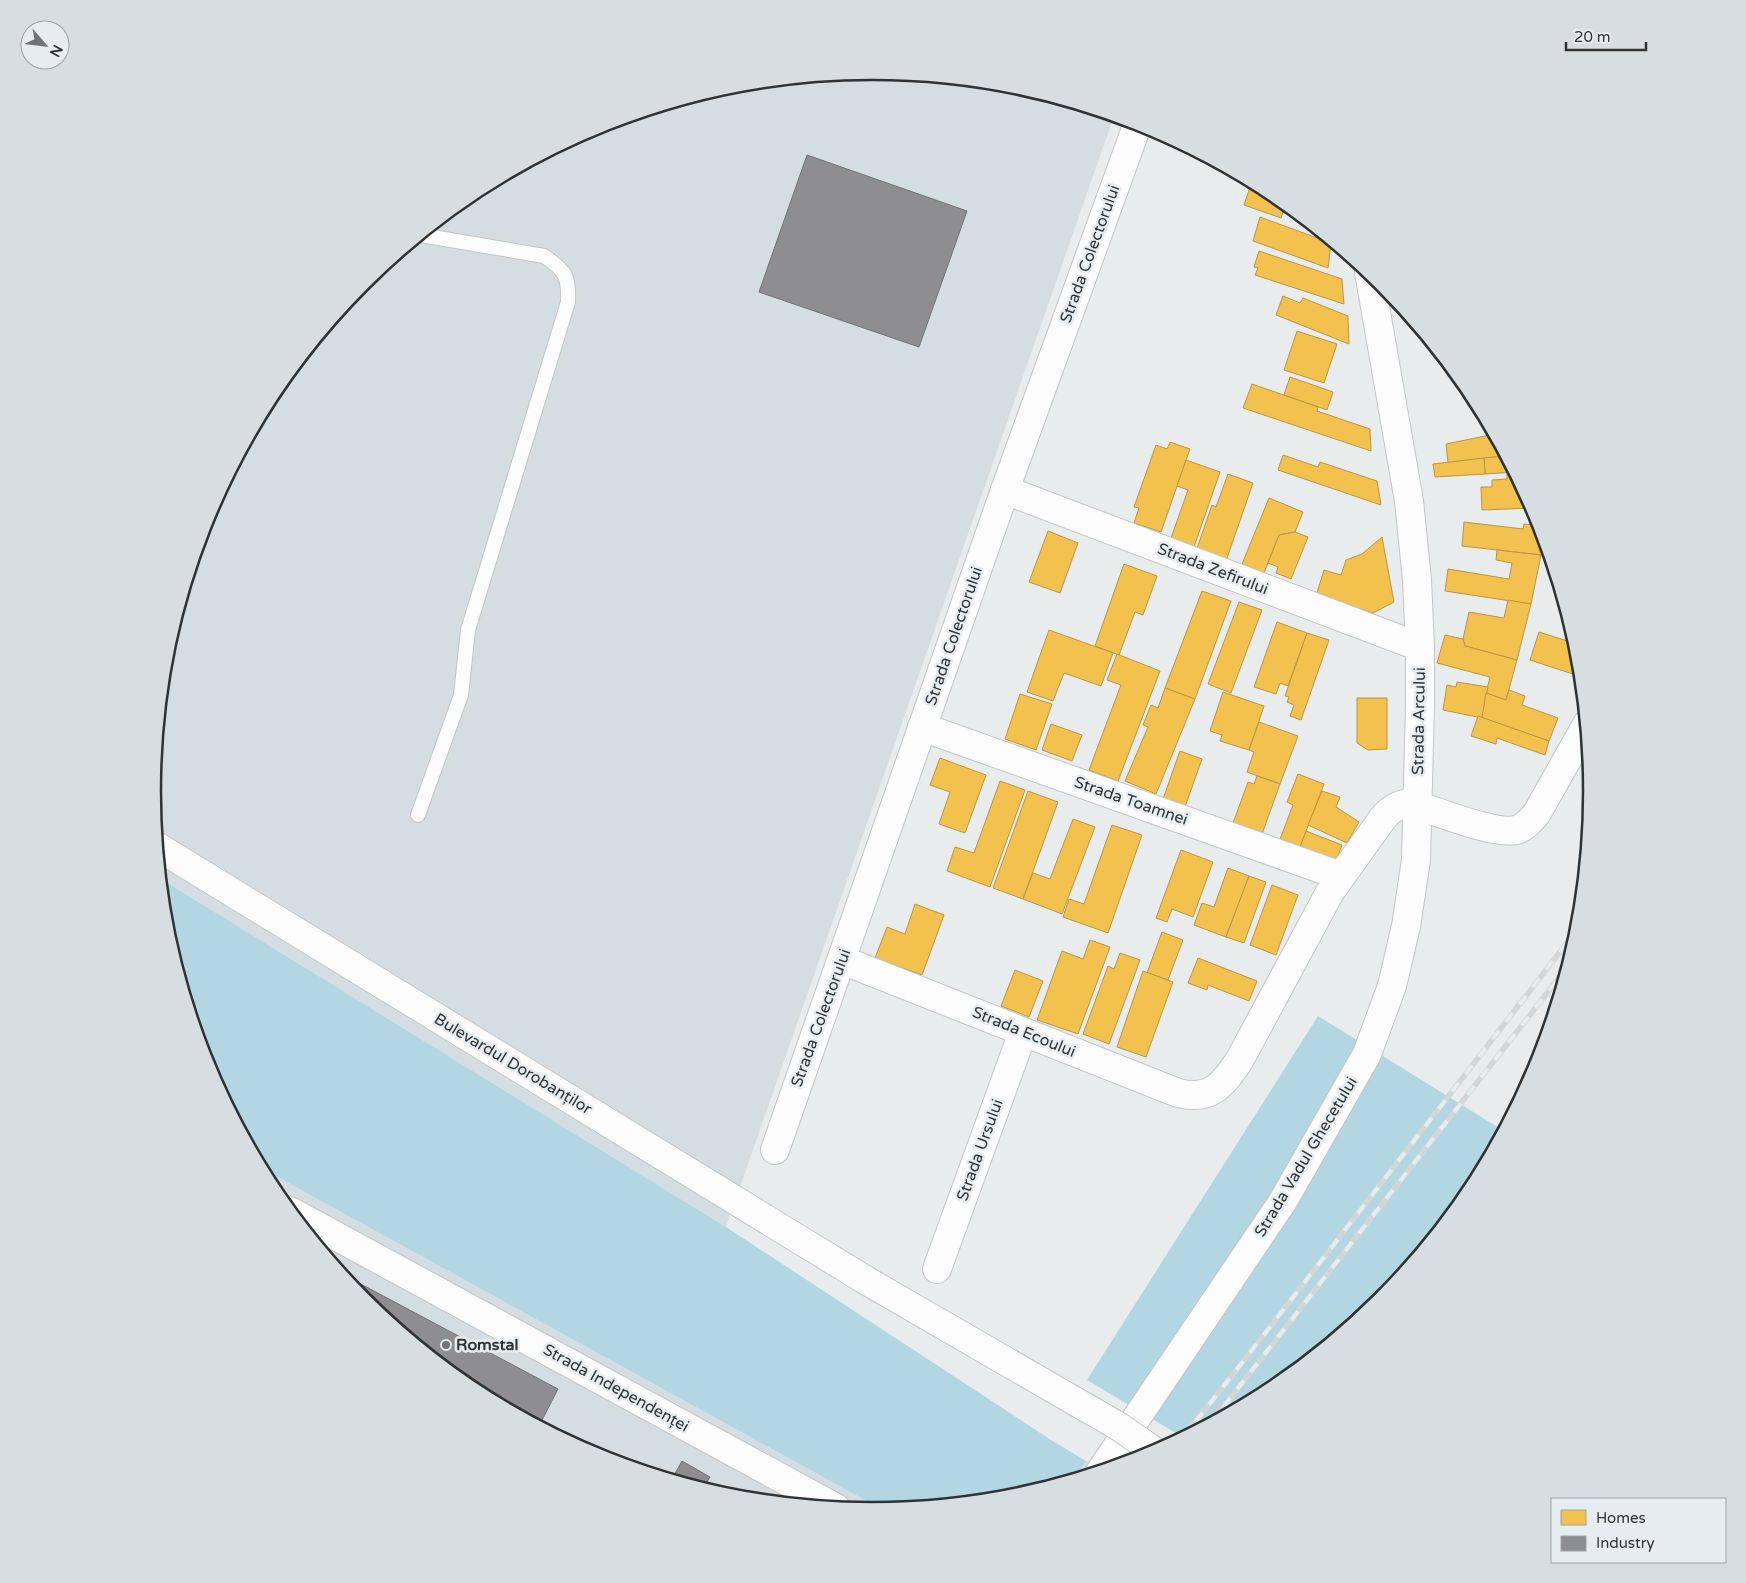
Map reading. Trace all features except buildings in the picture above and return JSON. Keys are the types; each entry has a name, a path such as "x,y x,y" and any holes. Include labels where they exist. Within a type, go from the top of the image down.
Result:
{"street":[{"name":"Strada Colectorului","path":"774,1150 1005,490 1135,130"},
{"name":"Strada Arcului","path":"1372,284 1409,501 1417,580 1420,647 1418,806"},
{"name":"Strada Zefirului","path":"1005,490 1420,647"},
{"name":"Strada Toamnei","path":"922,727 1341,876"},
{"path":"1341,876 1383,818 1400,804 1409,803 1502,830 1517,830 1528,824 1537,813 1582,733"},
{"name":"Strada Vadul Ghecetului","path":"1106,1464 1283,1201 1367,1054 1392,986 1406,926 1416,860 1418,806"},
{"name":"Bulevardul Dorobanților","path":"164,851 868,1281 1118,1426 1150,1447"},
{"name":"Strada Ecoului","path":"842,960 1178,1093 1198,1096 1208,1093 1224,1082 1239,1061 1319,912 1341,876"},
{"name":"Strada Ursului","path":"937,1269 1023,1032"},
{"name":"Strada Independenței","path":"304,1219 823,1501"}],"lane":[{"path":"418,815 460,695 468,630 568,302 569,283 560,266 544,256 429,236"}],"shaded area":[{"path":"873,80 966,86 1057,104 1102,118 1112,122 726,1227 168,883 161,792 163,745 175,653 199,563 235,477 257,436 281,396 338,322 370,288 440,227 517,175 558,153 601,134 689,104 780,86 826,82"},
{"path":"168,883 726,1227 1086,1461 1078,1472 1012,1489 966,1497 870,1503 274,1175 235,1106 199,1020 175,930"},
{"path":"1318,1016 1499,1128 1465,1187 1437,1225 1408,1261 1376,1295 1306,1356 1229,1408 1178,1434 1087,1380"},
{"path":"274,1175 870,1503 780,1497 689,1479 601,1449 558,1430 517,1408 440,1356 370,1295 338,1261 309,1225"},
{"path":"1086,1461 1096,1467 1078,1472"}],"railway":[{"path":"1190,1429 1568,941"},
{"path":"1218,1414 1560,977"}],"place":[{"name":"Romstal","path":"446,1345"}]}
